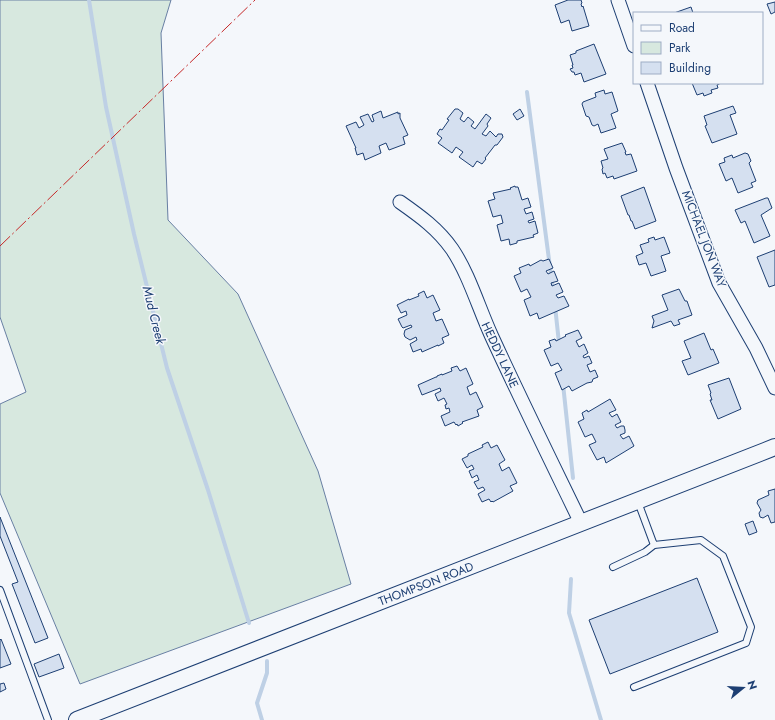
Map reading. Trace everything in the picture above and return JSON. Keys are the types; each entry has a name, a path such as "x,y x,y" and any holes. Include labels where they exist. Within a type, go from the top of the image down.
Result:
{"street":[{"path":"618,0 633,43"},
{"name":"MICHAEL JON WAY","path":"647,84 676,168 719,283 756,348 775,388"},
{"name":"HEDDY LANE","path":"400,202 424,218 439,232 452,249 463,270 532,425 581,523"},
{"name":"THOMPSON ROAD","path":"77,720 775,447"}],"lane":[{"path":"638,500 654,545"},
{"path":"613,567 645,552 654,545 701,540 723,556 751,627 746,643 634,687"},
{"path":"0,590 48,720"}],"green space":[{"path":"0,0 171,0 161,33 168,220 238,294 318,471 351,584 80,684 0,493 0,404 26,392 0,317"}],"building":[{"path":"568,0 581,0 589,26 572,31 569,20 561,23 555,5"},
{"path":"775,2 775,12 771,14 767,4"},
{"path":"691,7 693,12 677,12"},
{"path":"594,44 606,74 584,82 581,73 575,75 570,69 573,68 573,65 570,55"},
{"path":"692,84 719,84 717,85 718,88 711,90 712,93 704,96 703,93 697,95"},
{"path":"604,90 605,94 612,92 618,111 611,114 616,128 601,133 598,124 594,126 592,125 589,117 586,116 582,104 583,102 596,97 595,93"},
{"path":"733,106 736,113 730,115 737,134 712,143 705,126 707,125 704,116"},
{"path":"455,109 458,109 463,113 460,119 464,122 468,117 474,122 471,126 475,129 486,114 491,118 487,124 488,126 482,134 486,136 490,131 496,137 498,134 502,134 503,137 497,145 495,145 482,164 477,161 473,167 459,157 463,152 456,147 452,153 438,143 442,138 437,134 440,129 442,130 449,120 447,119"},
{"path":"520,109 524,116 517,120 513,114"},
{"path":"381,111 383,118 398,112 398,114 400,113 400,118 408,135 403,137 405,144 389,150 386,143 379,146 381,153 365,160 363,153 357,155 356,148 346,126 356,122 359,128 364,125 360,117 368,114 372,122 374,121 372,115"},
{"path":"622,143 626,155 631,154 637,171 614,179 613,176 607,178 605,173 603,174 601,161 608,159 604,149"},
{"path":"745,153 748,154 751,161 749,163 756,181 751,183 753,187 738,193 732,178 726,181 719,164 725,162 724,158 732,155 733,158"},
{"path":"515,186 518,187 522,200 528,198 531,207 524,209 526,214 532,212 534,219 528,221 529,223 535,221 538,233 533,235 534,237 517,241 517,243 510,245 509,239 501,241 497,225 503,223 501,215 493,217 488,201 495,199 493,193 511,189 510,188"},
{"path":"644,187 656,221 635,229 621,196"},
{"path":"768,198 772,208 761,215 770,236 754,243 745,221 741,223 735,210"},
{"path":"654,237 655,240 664,237 670,253 661,256 666,271 651,276 646,263 639,265 636,256 643,253 640,245 649,242 648,239"},
{"path":"775,250 775,285 769,287 757,257"},
{"path":"549,259 553,268 546,271 548,274 554,271 558,281 551,283 552,286 559,283 563,292 556,295 558,298 564,296 569,306 539,319 537,313 530,316 524,300 531,297 527,289 521,292 514,276 521,273 519,268 529,264 530,266 541,260 543,261"},
{"path":"679,289 685,301 687,301 692,315 678,320 680,324 674,326 671,321 652,328 654,321 652,316 668,310 662,295"},
{"path":"424,291 427,298 433,295 440,310 433,313 436,321 442,319 449,335 442,338 444,343 438,346 422,352 421,349 413,352 410,344 417,340 416,337 410,340 405,337 405,330 412,327 411,325 402,327 398,319 407,315 406,311 401,313 397,305 419,296 418,294"},
{"path":"578,330 582,338 576,341 579,347 584,344 588,353 583,356 584,358 589,356 592,363 587,365 590,372 595,370 598,377 593,379 592,382 572,391 569,386 562,390 555,373 562,370 558,363 551,366 544,350 551,347 549,341 555,339 556,341 566,336 565,335"},
{"path":"704,333 711,350 713,349 719,363 688,375 682,361 691,358 684,341"},
{"path":"457,366 460,371 466,368 473,384 467,387 470,395 476,392 483,407 477,410 479,416 462,422 463,423 458,426 454,422 445,426 441,416 450,412 449,408 446,409 445,405 447,404 444,398 438,401 435,394 441,391 440,388 422,395 418,385 452,371 451,368"},
{"path":"729,378 741,409 718,419 710,400 712,400 708,385"},
{"path":"610,399 616,410 609,413 612,417 617,414 621,422 615,425 617,428 624,426 625,433 620,435 623,439 629,436 634,446 606,463 604,457 597,460 589,445 596,442 592,434 585,437 578,422 584,419 582,413 587,410 588,412"},
{"path":"488,442 491,448 497,445 505,460 499,464 502,471 509,467 517,483 510,486 513,491 493,502 489,499 482,502 478,494 485,490 483,487 478,489 474,482 479,480 477,475 472,478 469,471 474,469 472,465 467,468 462,459 468,456 468,454 483,447 482,445"},
{"path":"775,489 775,522 771,523 768,515 763,518 760,517 759,513 761,510 757,503 758,500 769,495 768,491"},
{"path":"0,517 48,638 35,643 12,584 18,582 0,536"},
{"path":"753,521 757,532 749,535 745,524"},
{"path":"697,578 718,632 610,674 589,620"},
{"path":"1,639 11,664 0,668 0,640"},
{"path":"59,654 64,668 39,677 34,664"},
{"path":"4,683 6,689 0,692 0,684"}],"waterway":[{"name":"Mud Creek","path":"89,0 106,107 134,234 167,368 208,490 249,623"},
{"path":"527,92 553,290"},
{"path":"555,306 559,343"},
{"path":"563,384 573,478"},
{"path":"571,579 569,613 601,720"},
{"name":"Mud Creek","path":"262,720 257,703 267,673 267,661"}],"power":[{"path":"0,246 255,0"}]}
